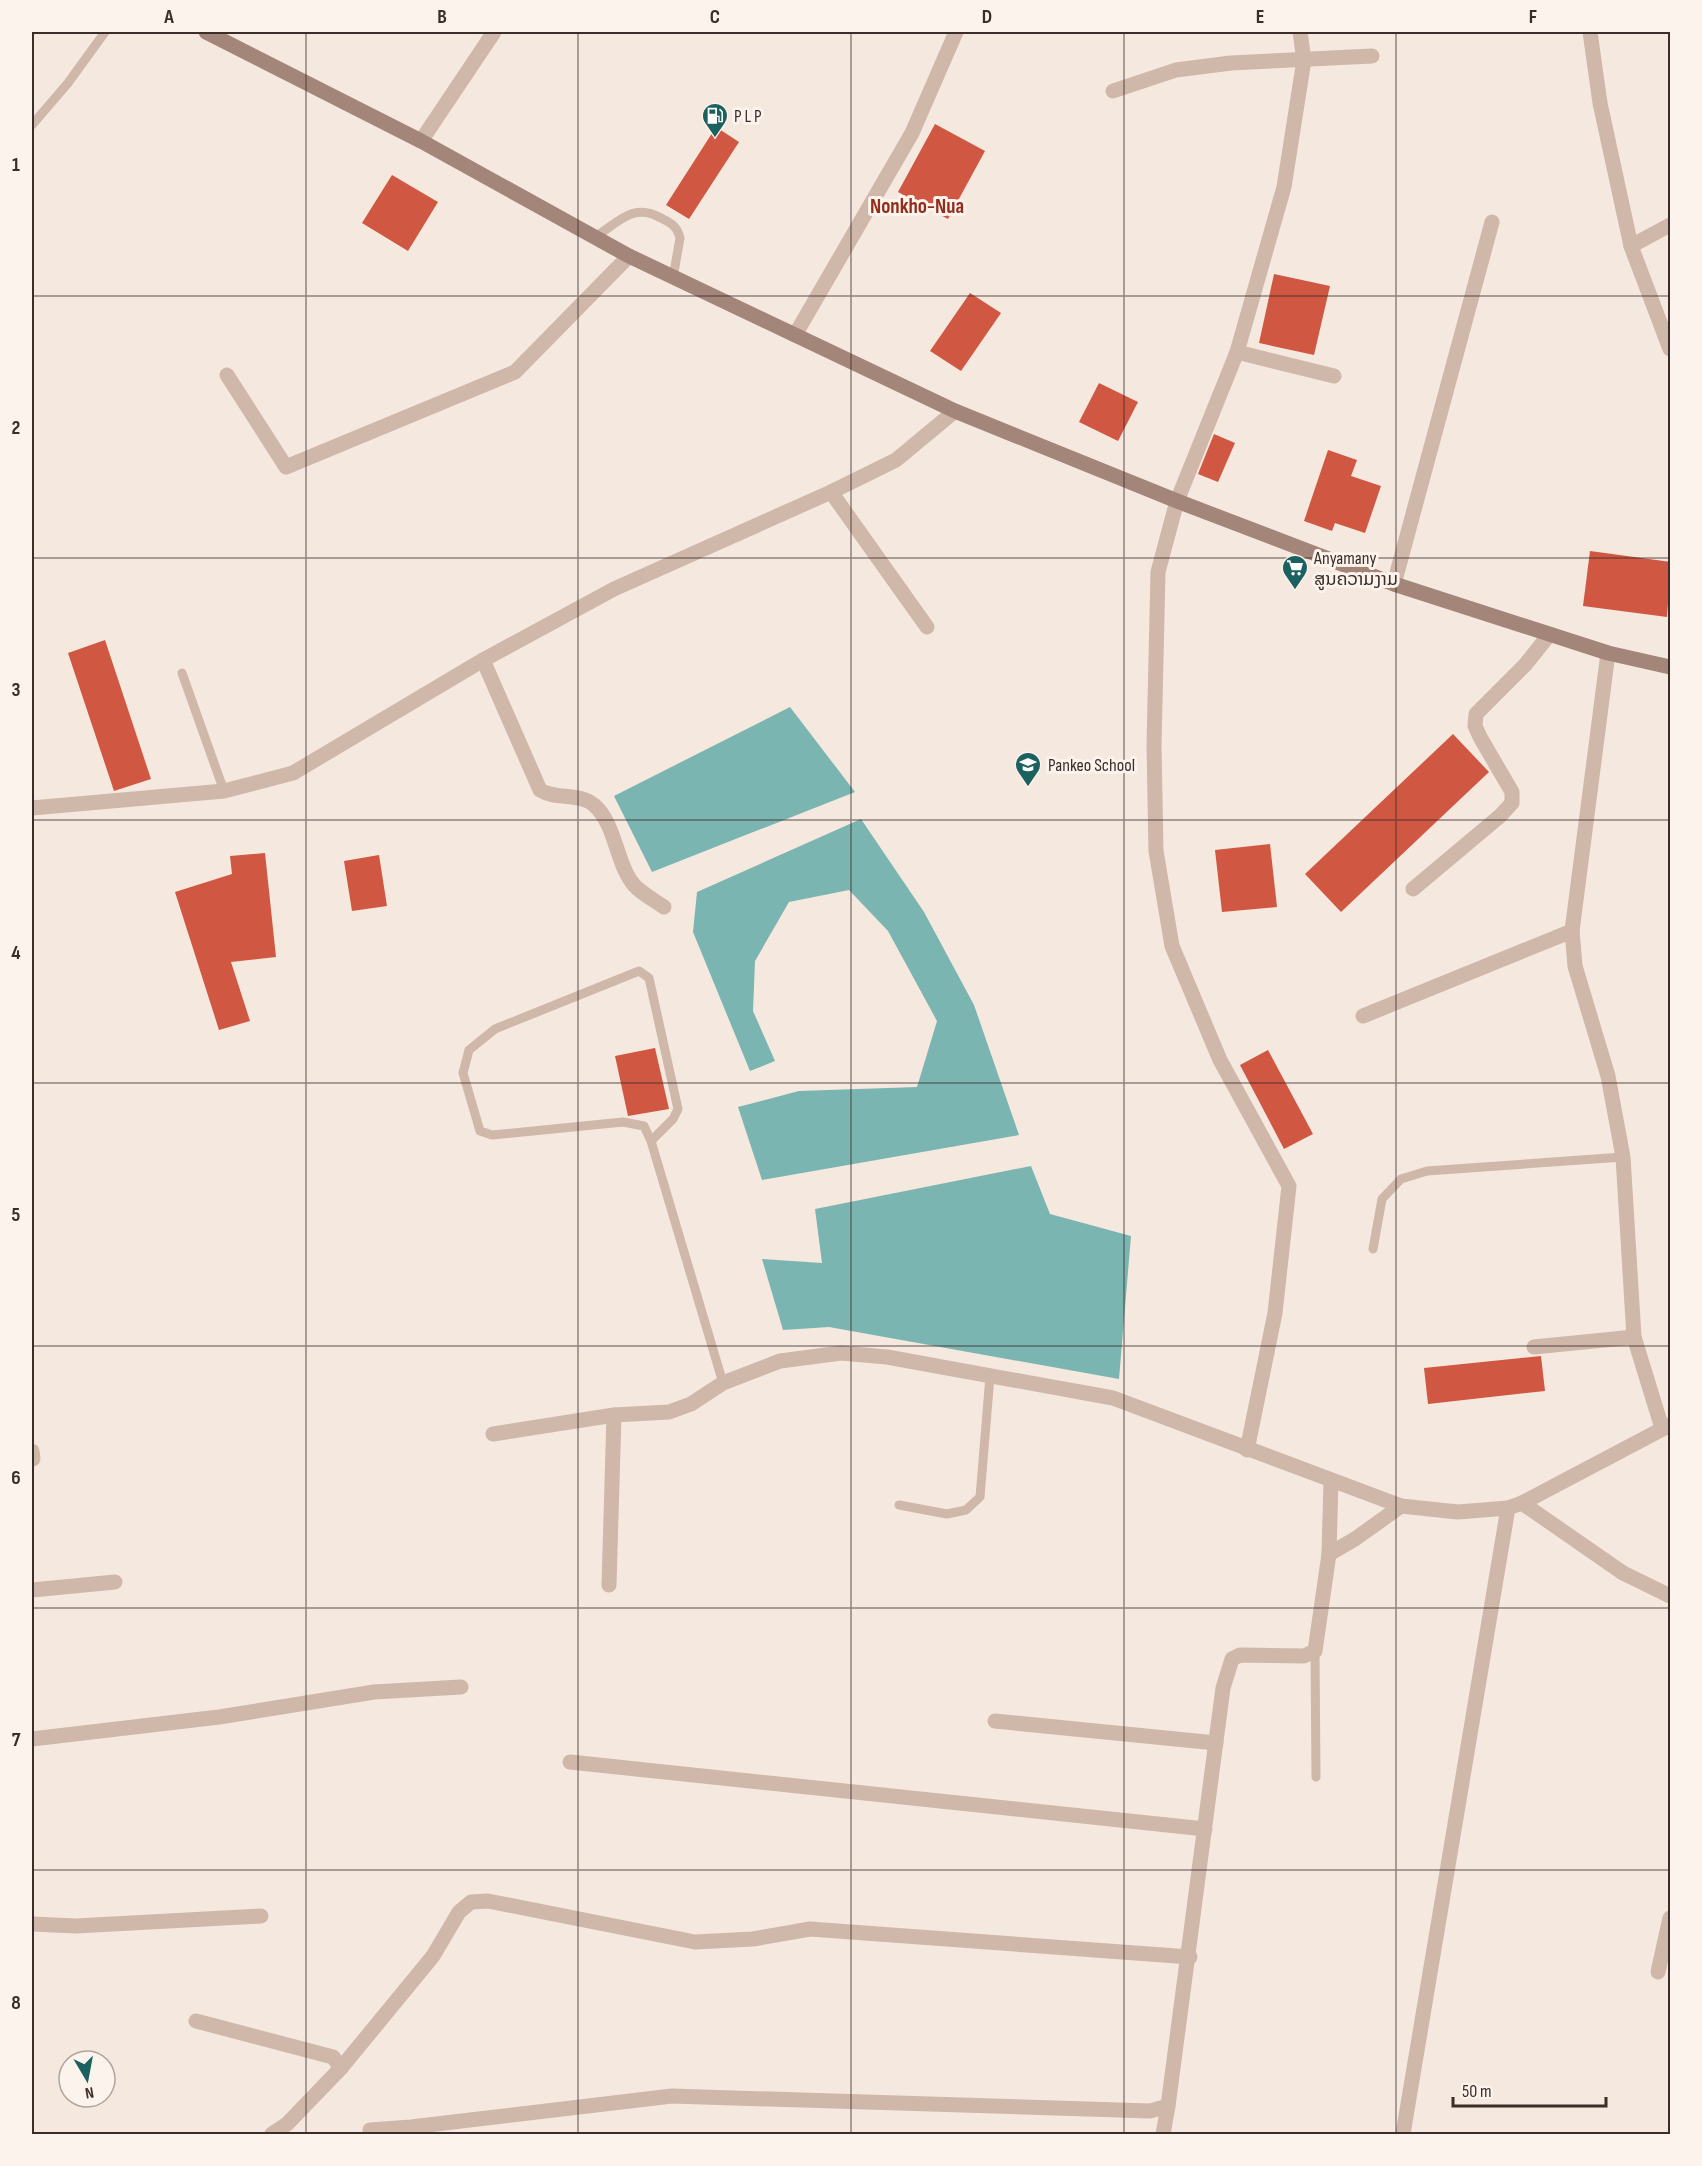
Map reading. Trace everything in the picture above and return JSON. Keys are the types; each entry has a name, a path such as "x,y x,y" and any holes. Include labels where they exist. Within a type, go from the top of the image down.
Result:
{"main road":[{"path":"206,32 421,141 674,278 955,411 1177,501 1394,584 1608,653 1671,667"}],"street":[{"path":"421,141 494,32"},
{"path":"795,335 912,134 956,32"},
{"path":"1247,1450 1275,1313 1289,1186 1220,1060 1172,946 1156,851 1154,745 1158,572 1177,501 1237,352 1284,187 1304,60 1300,32"},
{"path":"1590,32 1600,103 1631,246 1671,350"},
{"path":"1113,91 1176,70 1231,63 1372,56"},
{"path":"1394,584 1492,222"},
{"path":"1631,246 1671,225"},
{"path":"227,375 286,467 515,372 629,255"},
{"path":"1237,352 1334,376"},
{"path":"32,808 224,791 293,773 483,660 614,589 831,492 896,460 955,411"},
{"path":"831,492 927,627"},
{"path":"1413,889 1500,816 1512,803 1512,792 1475,726 1476,714 1525,665 1549,635"},
{"path":"493,1434 614,1415 669,1412 691,1404 723,1383 780,1361 841,1353 887,1357 1113,1398 1401,1506 1458,1512 1515,1505 1666,1426 1634,1337 1623,1157 1608,1076 1575,966 1572,931 1608,653"},
{"path":"483,660 540,790 547,794 578,798 593,804 604,817 633,884 664,907"},
{"path":"1363,1016 1572,931"},
{"path":"1534,1347 1634,1337"},
{"path":"609,1585 614,1415"},
{"path":"1163,2134 1190,1957 1223,1688 1232,1659 1240,1655 1304,1656 1315,1651 1329,1554 1331,1480"},
{"path":"1515,1505 1623,1573 1671,1596"},
{"path":"1403,2134 1515,1505"},
{"path":"1329,1554 1355,1539 1401,1506"},
{"path":"32,1590 115,1582"},
{"path":"32,1739 208,1718 374,1692 461,1687"},
{"path":"995,1721 1216,1743"},
{"path":"570,1762 1205,1829"},
{"path":"272,2134 287,2124 341,2068 433,1956 459,1912 471,1902 488,1901 695,1942 753,1939 810,1929 1190,1957"},
{"path":"32,1924 76,1926 261,1916"},
{"path":"1658,1972 1671,1918"},
{"path":"196,2021 333,2057 341,2068"},
{"path":"370,2130 672,2096 1150,2111 1168,2106"}],"lane":[{"path":"32,124 68,83 105,32"},
{"path":"595,237 635,211 648,210 675,225 678,232 680,238 674,278"},
{"path":"182,673 224,791"},
{"path":"651,1141 673,1119 678,1109 649,978 644,972 639,970 495,1029 469,1050 463,1073 480,1131 492,1135 623,1122 644,1126 651,1141 723,1383"},
{"path":"1373,1248 1382,1199 1401,1179 1427,1171 1623,1157"},
{"path":"898,1505 947,1514 966,1510 980,1497 990,1376"},
{"path":"1315,1651 1316,1777"}],"water":[{"path":"790,707 855,792 652,872 614,796"},
{"path":"861,819 924,912 974,1005 1019,1135 762,1180 738,1107 799,1091 917,1087 937,1021 888,931 849,890 789,902 755,961 753,1011 775,1061 750,1071 693,932 697,892"},
{"path":"1031,1166 1050,1214 1131,1236 1119,1379 829,1327 783,1330 762,1259 822,1263 815,1209"}],"building":[{"path":"935,124 985,151 948,219 898,192"},
{"path":"716,127 739,142 689,219 666,205"},
{"path":"392,175 438,202 408,251 362,223"},
{"path":"1274,274 1330,286 1314,355 1259,343"},
{"path":"970,293 1001,313 961,371 930,351"},
{"path":"1099,383 1138,402 1118,441 1079,422"},
{"path":"1214,434 1235,443 1218,482 1198,474"},
{"path":"1328,450 1357,460 1351,476 1381,486 1365,533 1335,523 1332,531 1304,521"},
{"path":"1590,551 1671,562 1667,617 1583,606"},
{"path":"105,640 151,779 114,791 68,653"},
{"path":"1453,734 1489,772 1341,912 1305,874"},
{"path":"1270,844 1277,907 1222,912 1215,850"},
{"path":"265,853 276,957 231,962 250,1021 219,1030 175,892 232,874 230,856"},
{"path":"379,855 387,906 352,911 344,861"},
{"path":"655,1048 669,1109 628,1116 615,1056"},
{"path":"1268,1050 1313,1134 1284,1149 1240,1065"},
{"path":"1541,1356 1545,1391 1428,1404 1424,1368"}],"place":[{"name":"P L P","path":"715,139"},
{"name":"Anyamany ສູນຄວາມງາມ","path":"1295,591"},
{"name":"Pankeo School","path":"1028,788"}],"district":[{"name":"Nonkho-Nua","path":"917,206"}]}
